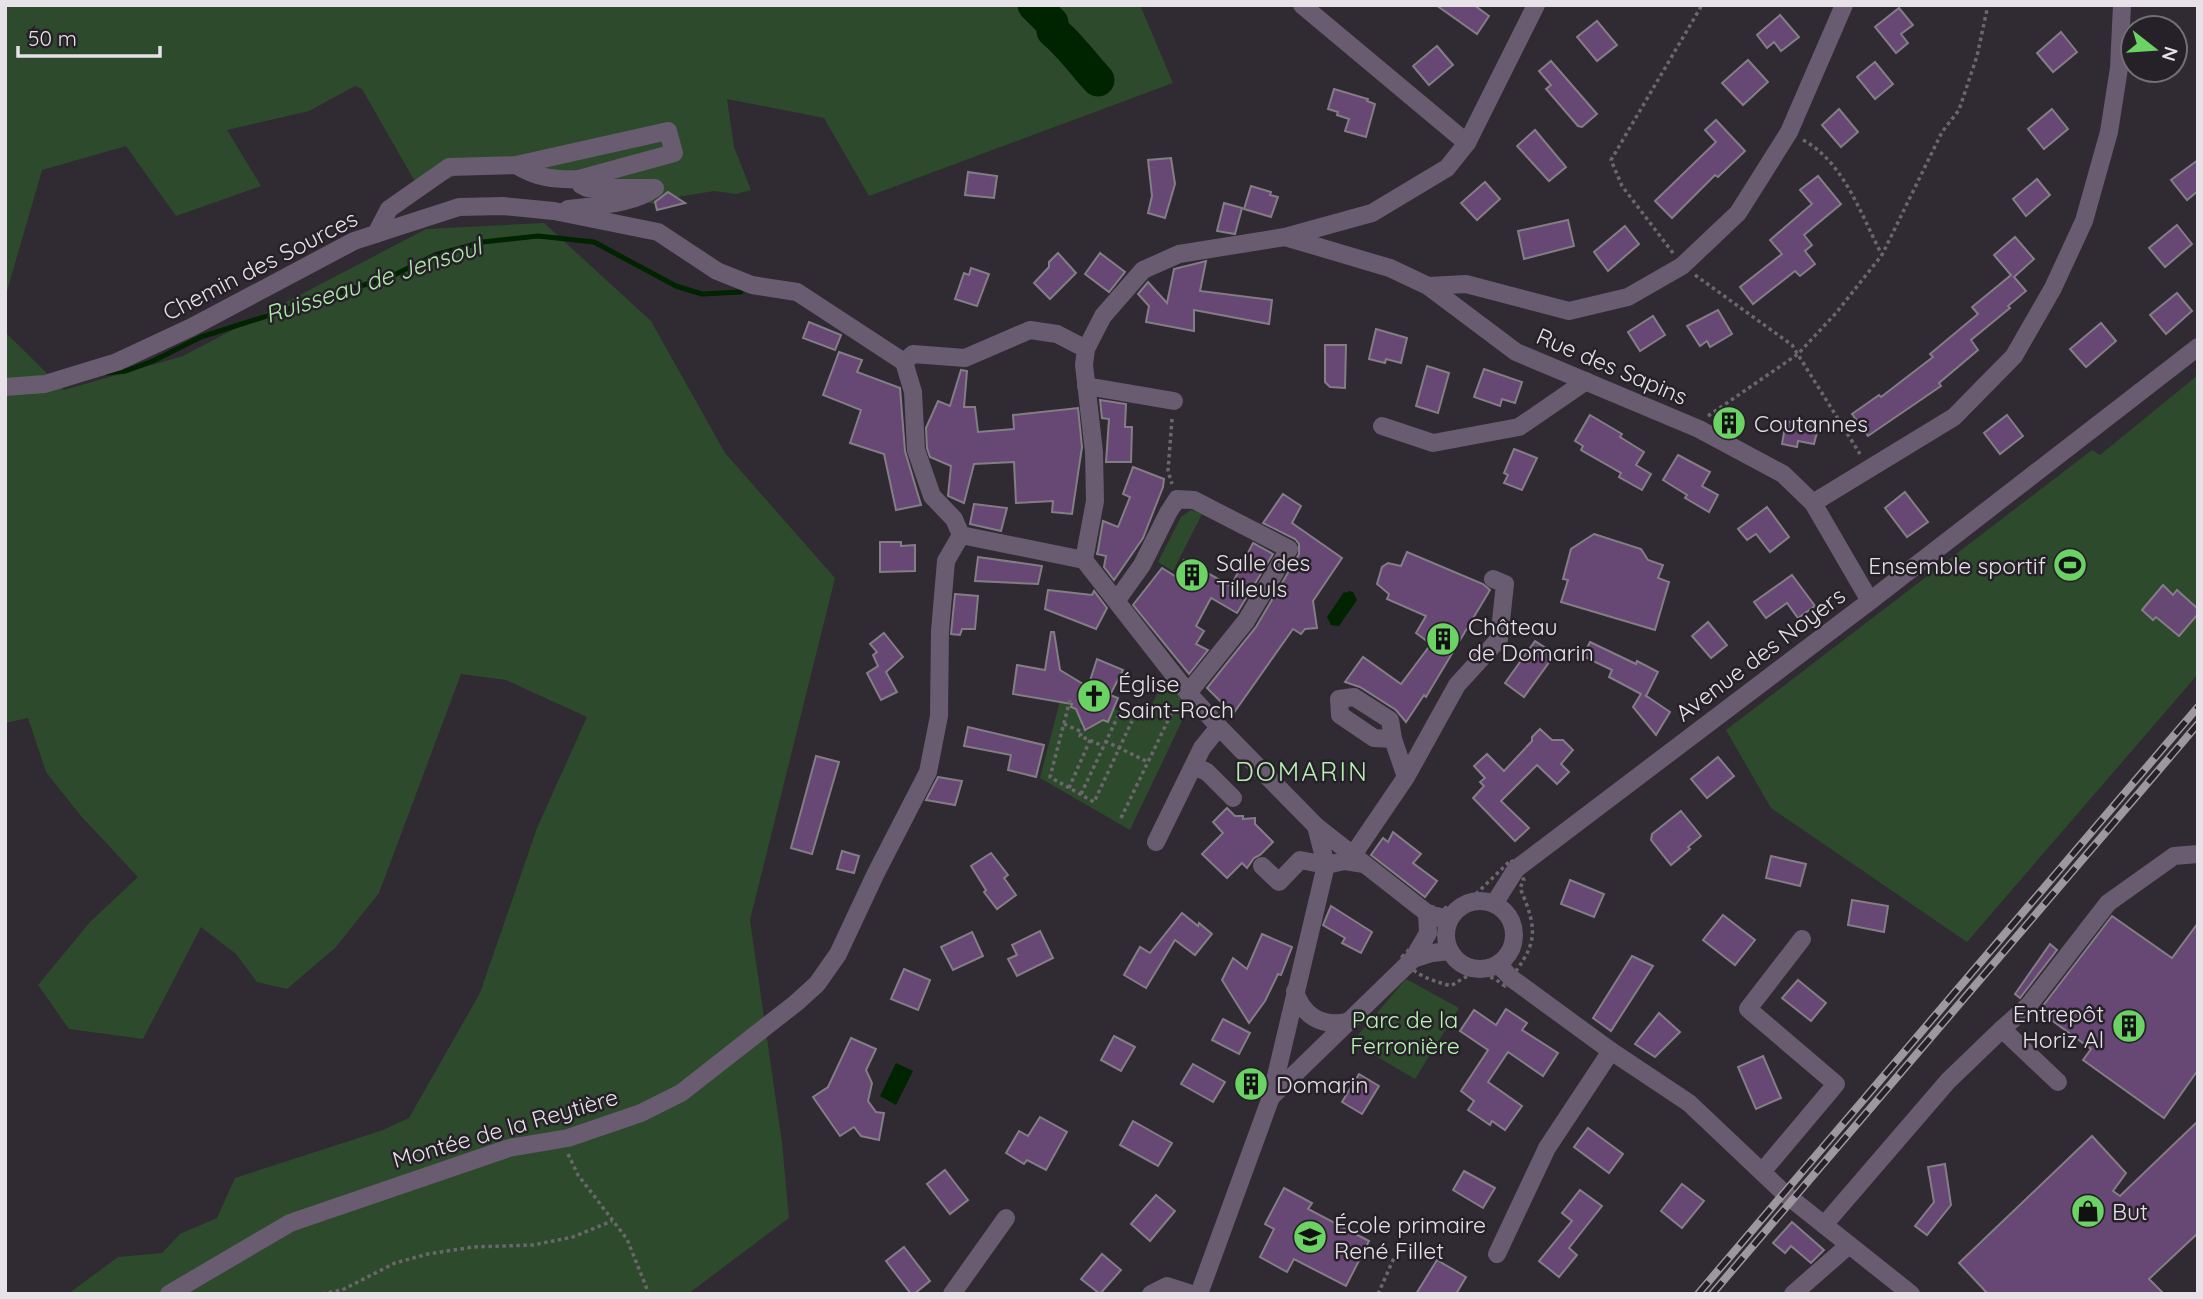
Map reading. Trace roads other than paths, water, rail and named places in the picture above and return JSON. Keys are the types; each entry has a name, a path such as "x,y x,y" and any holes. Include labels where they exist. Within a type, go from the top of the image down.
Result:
{"street":[{"path":"1302,5 1467,143"},
{"path":"1084,560 1095,501 1094,452 1084,365 1086,349 1103,316 1143,270 1179,254 1285,237 1372,213 1447,168 1467,143 1536,5"},
{"path":"1428,286 1466,284 1569,311 1628,297 1682,266 1738,213 1788,132 1844,5"},
{"path":"1813,503 1954,417 2014,356 2053,288 2084,221 2109,132 2119,68 2122,5"},
{"path":"376,234 389,208 449,167 516,165 668,131 674,153 579,179 553,180 529,173 516,165"},
{"path":"554,211 628,200 645,195 655,188 587,188 580,185 579,179"},
{"name":"Chemin des Sources","path":"5,387 45,384 117,362 192,327 354,241 459,208 503,206 554,211 658,232 717,271 752,285 797,292 904,362"},
{"name":"Rue des Sapins","path":"1285,237 1390,268 1428,286 1516,352 1699,429 1783,474 1813,503 1870,601"},
{"path":"1086,349 1057,334 1030,330 965,358 913,354 904,362 913,392 916,450 932,496 954,519 961,535 1084,560 1116,600 1183,697 1219,727 1316,826 1426,913 1440,918 1452,915 1464,905 1479,901 1494,904 1506,913 1513,926 1514,940 1508,954 1498,964 1485,969 1471,968 1458,962 1450,951 1446,933 1452,915"},
{"name":"Avenue des Noyers","path":"1494,904 1516,869 1870,601 2198,347"},
{"path":"1382,426 1433,443 1519,427 1586,381"},
{"path":"1086,386 1174,401"},
{"path":"1116,600 1142,565 1177,499 1194,500 1289,549 1246,621 1183,697"},
{"name":"Montée de la Reytière","path":"169,1294 290,1223 509,1148 568,1138 641,1113 681,1093 817,984 838,954 928,772 939,716 940,631 946,561 961,535"},
{"path":"1359,859 1457,685 1499,639 1505,584 1493,579"},
{"path":"1156,842 1202,748 1219,727"},
{"path":"1393,739 1406,777"},
{"path":"1194,766 1208,772 1233,798"},
{"path":"1199,1294 1271,1097 1326,865 1316,826"},
{"path":"1824,1225 1948,1081 2029,1004 2108,903 2174,856 2198,854"},
{"path":"1262,866 1279,882 1300,860 1326,865 1359,859"},
{"path":"1271,1097 1410,962 1428,933 1426,913"},
{"path":"1762,1172 1836,1084 1748,1009 1802,939"},
{"path":"1410,962 1432,953 1450,951"},
{"path":"1498,964 1511,978 1689,1103 1762,1172 1911,1294"},
{"path":"1295,991 1299,1006 1312,1018 1334,1025 1346,1022"},
{"path":"2002,1030 2058,1082"},
{"path":"1497,1254 1547,1148 1612,1051"},
{"path":"952,1294 1006,1218"},
{"path":"1793,1294 1849,1245"},
{"path":"1151,1294 1167,1286 1192,1294"}],"waterway":[{"path":"1034,5 1052,23 1053,31 1098,80"},
{"name":"Ruisseau de Jensoul","path":"107,373 126,371 201,337 392,276 435,255 483,242 538,236 594,242 676,286 702,294 741,292"}],"railway":[{"path":"1698,1294 2198,707"},
{"path":"1712,1294 2198,724"}],"place":[{"name":"Coutannes","path":"1729,423"},
{"name":"Ensemble sportif","path":"2070,565"},
{"name":"Salle des Tilleuls","path":"1192,575"},
{"name":"Château de Domarin","path":"1443,639"},
{"name":"Église Saint-Roch","path":"1094,696"},
{"name":"Entrepôt Horiz Al","path":"2129,1026"},
{"name":"Domarin","path":"1251,1084"},
{"name":"But","path":"2088,1211"},
{"name":"École primaire René Fillet","path":"1310,1237"}],"district":[{"name":"DOMARIN","path":"1302,771"}],"park label":[{"name":"Parc de la Ferronière","path":"1405,1032"}]}
